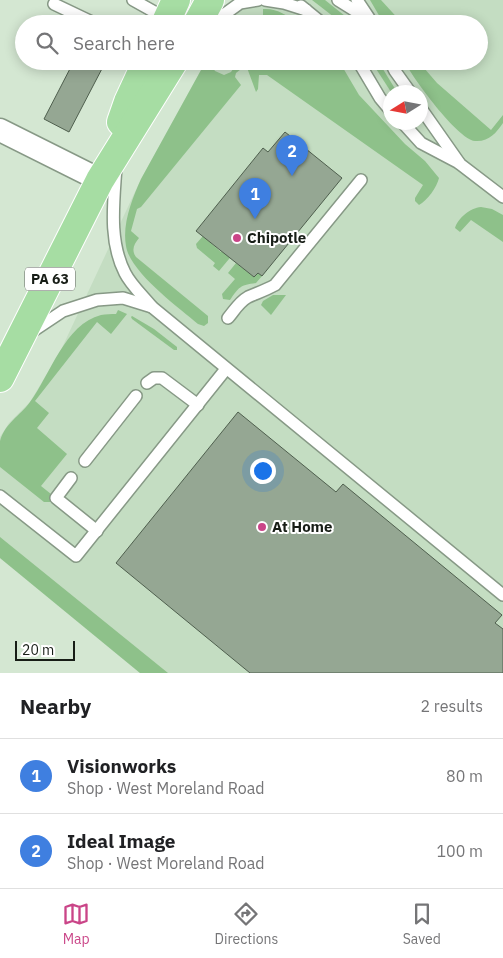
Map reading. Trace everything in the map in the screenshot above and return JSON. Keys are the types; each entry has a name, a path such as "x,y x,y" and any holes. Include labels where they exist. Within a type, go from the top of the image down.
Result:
{"main road":[{"path":"202,15 210,0"},
{"name":"PA 63","path":"100,180 128,102 143,70"},
{"name":"PA 63","path":"0,378 100,180 168,70"}],"street":[{"path":"0,130 100,180"}],"lane":[{"path":"133,0 170,14"},
{"path":"223,15 240,3 258,0"},
{"path":"265,0 284,3 306,10"},
{"path":"293,0 312,15"},
{"path":"338,0 360,15"},
{"path":"357,0 367,15"},
{"path":"54,4 77,15"},
{"path":"363,70 383,102"},
{"path":"394,70 405,85"},
{"path":"428,118 460,164"},
{"path":"409,130 421,143 460,164 503,197"},
{"path":"117,151 113,220 116,253 126,274 152,306 226,369 503,595"},
{"path":"228,318 240,303 248,297 275,285 361,180"},
{"path":"19,341 63,311 97,300 123,298 152,306"},
{"path":"0,496 76,556 226,369"},
{"path":"147,383 154,378 162,378 198,404"},
{"path":"85,461 136,396"},
{"path":"71,478 56,498 97,531"}],"shaded area":[{"path":"241,0 503,0 503,673 140,673 0,558 0,437 9,423 30,402 60,352 141,179 201,70 488,70 488,15 235,15"}],"green space":[{"path":"312,0 325,0 344,15 331,15"},
{"path":"370,0 381,0 395,15 379,15"},
{"path":"263,9 273,10 285,15 263,15"},
{"path":"201,70 214,70 224,75 232,70 240,70 235,77 241,85 141,207 137,209 131,231 139,238 134,247 136,257 208,316 208,323 204,326 198,324 145,278 129,256 126,246 125,229 134,195"},
{"path":"248,70 344,70 359,95 383,121 383,130 392,130 425,161 439,178 436,185 419,205 415,198 423,185 267,75 259,75 256,92"},
{"path":"377,70 384,70 393,85 386,85"},
{"path":"410,70 426,70 437,83 491,130 503,115 503,123 495,133 484,140 475,141 467,138 447,119 428,96 428,85 420,85"},
{"path":"481,207 492,209 503,215 503,242 471,220 460,232 455,228 465,214"},
{"path":"203,236 221,252 226,247 234,253 219,271 213,266 215,263 197,248 196,244"},
{"path":"236,263 254,277 258,273 262,276 256,283 240,287 230,300 223,299 222,294 235,279 228,273"},
{"path":"273,295 286,295 271,315 261,305 263,301"},
{"path":"118,310 127,314 111,334 97,322 35,401 49,413 37,428 67,454 41,486 56,498 50,502 44,502 0,467 0,441 2,435 9,424 30,402 68,339 88,320 101,315 116,314"},
{"path":"132,316 154,329 177,347 177,350 174,350 132,319"},
{"path":"0,537 168,673 140,673 0,558"}],"building":[{"path":"69,70 101,70 69,132 44,119"},
{"path":"285,132 342,178 262,276 258,273 254,277 196,231 263,148 268,152"},
{"name":"At Home","path":"238,412 336,492 343,484 502,615 495,623 503,629 503,673 250,673 116,563"}],"place":[{"name":"Ideal Image","path":"292,176"},
{"name":"Visionworks","path":"255,219"},
{"name":"Chipotle","path":"237,238"},
{"name":"At Home","path":"262,527"}]}
